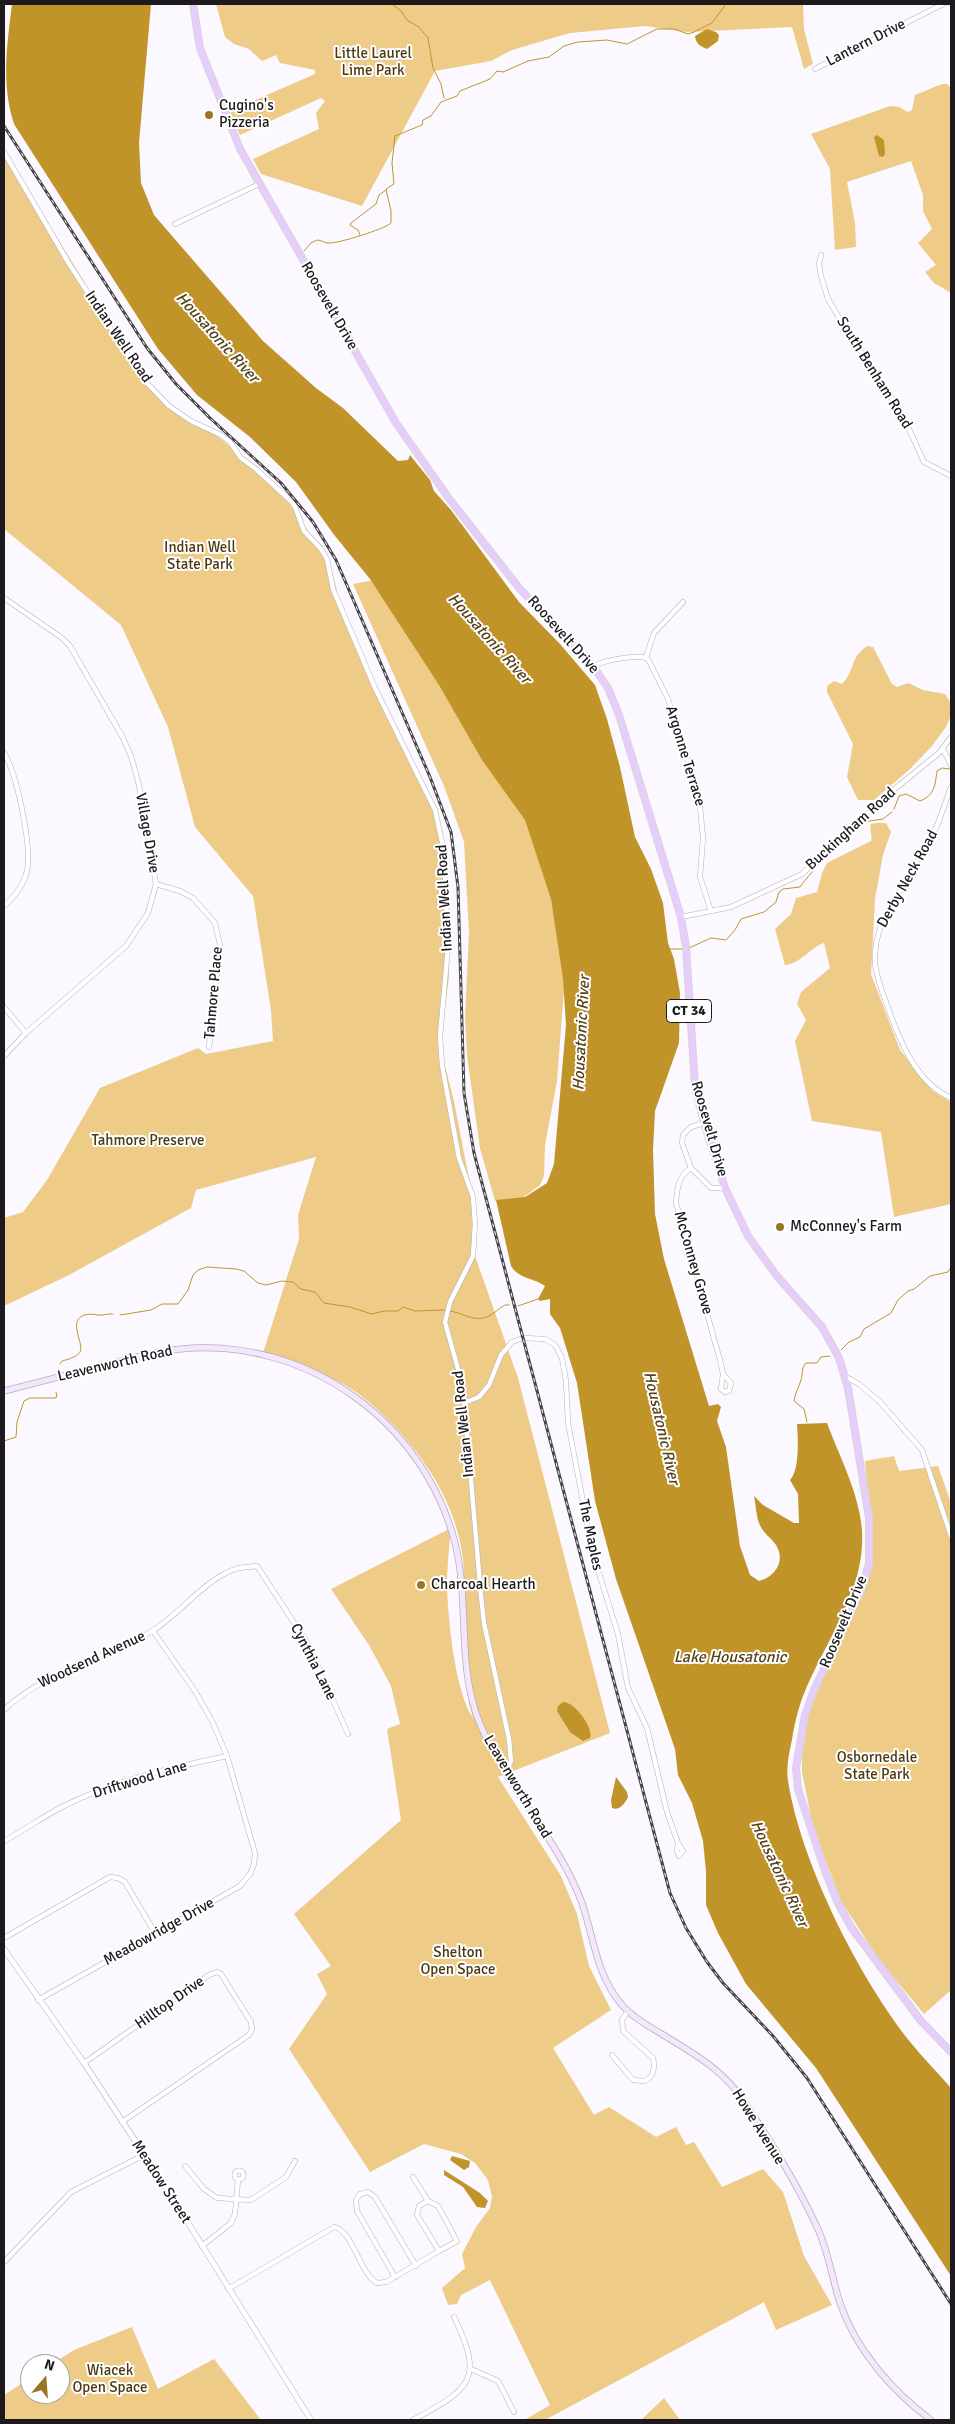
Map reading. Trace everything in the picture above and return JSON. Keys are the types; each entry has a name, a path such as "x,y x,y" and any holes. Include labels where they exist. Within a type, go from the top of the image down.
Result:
{"main road":[{"name":"Roosevelt Drive","path":"192,4 200,48 230,127 260,184 396,423 428,470 520,589 593,666 608,688 619,715 682,917 686,946 694,1086 725,1188 748,1236 776,1275 822,1327 837,1354 846,1377 869,1518 869,1564 862,1588 814,1690 805,1715 796,1768 798,1789 837,1902 851,1927 921,2021 951,2052"},
{"name":"Leavenworth Road","path":"4,1391 150,1354 183,1348 211,1347 273,1357 302,1367 363,1402 393,1430 425,1469 447,1517 460,1570 470,1695 480,1726 506,1772 561,1859"},
{"name":"Howe Avenue","path":"561,1859 582,1904 603,1976 614,1994 628,2011 715,2068 740,2095 818,2229 842,2308 851,2328 894,2389 931,2420"}],"street":[{"name":"Lantern Drive","path":"815,69 943,4"},
{"name":"Indian Well Road","path":"4,152 68,262 144,380 169,406 191,421 221,435 241,458 256,469 294,504 304,531 321,549 327,559 333,588 375,688 435,810 444,851 448,947 440,1036 442,1065 460,1158 473,1197 475,1224 472,1256 446,1312 446,1327 459,1367 464,1403 481,1596 509,1739 511,1761 506,1772"},
{"path":"175,224 260,184"},
{"name":"South Benham Road","path":"821,254 819,264 821,276 828,298 838,316 902,414 924,462 951,476"},
{"name":"Village Drive","path":"4,598 62,638 70,646 122,736 131,756 139,785 156,884 148,913 126,946 26,1033 4,1056"},
{"path":"593,666 631,657 646,658 654,633 683,602"},
{"name":"Argonne Terrace","path":"646,658 668,699 699,796 703,838 700,877 711,911"},
{"name":"Buckingham Road","path":"682,917 741,903 802,874 886,796 943,749 951,738"},
{"path":"943,749 951,765"},
{"path":"4,753 14,781 29,855 23,882 4,906"},
{"name":"Derby Neck Road","path":"951,787 937,826 884,919 878,935 875,954 877,977 902,1046 928,1080 951,1098"},
{"name":"Tahmore Place","path":"156,884 180,891 193,898 215,923 220,945 209,1047"},
{"path":"4,1007 26,1033"},
{"path":"704,1123 692,1126 683,1135 682,1143 691,1168 712,1188 725,1188"},
{"name":"McConney Grove","path":"691,1168 683,1173 678,1186 676,1204 723,1374"},
{"name":"The Maples","path":"464,1403 480,1396 489,1386 501,1355 512,1342 523,1338 545,1339 555,1345 562,1358 566,1381 568,1423 593,1554 618,1634 628,1688 647,1728 667,1812 678,1843"},
{"path":"846,1377 859,1384 880,1402 922,1450 951,1536"},
{"name":"Woodsend Avenue","path":"4,1710 24,1693 117,1651 153,1631 211,1584 234,1570 257,1566"},
{"name":"Cynthia Lane","path":"257,1566 308,1644 348,1734"},
{"path":"153,1631 195,1691 227,1756"},
{"name":"Driftwood Lane","path":"4,1841 61,1808 107,1787 178,1766 227,1756"},
{"name":"Meadowridge Drive","path":"38,2000 240,1886 254,1864 254,1845 227,1756"},
{"path":"4,1938 110,1877 118,1878 125,1882 155,1933"},
{"name":"Meadow Street","path":"4,1949 84,2063 144,2155 311,2420"},
{"name":"Hilltop Drive","path":"84,2063 209,1974 217,1972 221,1974 251,2022 252,2029 249,2035 122,2122"},
{"path":"612,2055 633,2080 644,2081 651,2076 654,2064 650,2054 623,2030 622,2020 628,2011"},
{"path":"4,2262 71,2192 144,2155"},
{"path":"186,2166 204,2189 217,2198 251,2200 268,2191 286,2177 295,2161"},
{"path":"228,2289 334,2227 343,2232 373,2281 382,2284 416,2266 457,2241 438,2206 428,2201 413,2177"},
{"path":"202,2246 231,2223 238,2180"},
{"path":"395,2277 356,2209 356,2200 360,2194 368,2192 375,2197 416,2266"},
{"path":"428,2201 419,2206 418,2215 439,2251"},
{"path":"414,2420 452,2399 464,2386 470,2369 468,2349 454,2317"},
{"path":"470,2369 498,2381 514,2412"}],"green space":[{"name":"Little Laurel Lime Park","path":"216,4 803,4 804,29 813,64 804,69 792,27 687,32 645,26 570,33 512,50 491,61 435,71 362,206 261,174 253,159 319,129 316,113 325,101 321,98 240,135 230,111 315,74 315,70 280,63 276,55 262,61 249,49 234,44 225,37"},
{"path":"942,84 947,84 951,88 951,293 934,283 925,272 936,265 918,243 932,229 923,211 923,195 911,161 847,182 855,223 856,247 835,250 830,169 811,134 890,106 899,107 908,112 912,110 915,95"},
{"path":"4,152 85,283 97,308 151,388 186,418 211,431 277,485 326,558 331,568 339,599 390,718 435,809 443,833 449,977 443,1022 442,1054 454,1101 472,1194 477,1226 474,1253 518,1378 610,1733 498,1777 561,1876 577,1914 589,1966 611,2010 553,2048 594,2115 609,2107 656,2137 676,2127 686,2145 694,2142 722,2187 763,2169 783,2192 804,2256 832,2305 776,2330 764,2302 545,2420 526,2419 550,2405 490,2280 461,2295 457,2304 448,2305 442,2288 465,2268 462,2254 476,2227 490,2208 492,2197 488,2180 475,2163 461,2154 424,2144 370,2172 289,2049 327,1994 317,1974 331,1966 294,1914 401,1820 387,1729 400,1724 391,1686 369,1645 331,1589 451,1528 447,1586 451,1635 461,1691 473,1718 469,1703 462,1629 463,1559 459,1535 441,1489 413,1447 396,1428 360,1395 326,1375 263,1353 299,1239 298,1215 316,1157 196,1190 191,1208 67,1276 4,1306 4,1218 23,1212 47,1180 100,1088 198,1048 206,1054 273,1041 271,1010 253,896 195,827 168,727 121,625 4,529"},
{"path":"375,580 539,832 565,976 557,1081 545,1145 544,1176 540,1185 520,1200 495,1201 480,1148 467,1056 465,1017 469,933 464,842 444,786 353,584"},
{"path":"867,646 873,647 892,684 897,687 908,683 923,690 945,694 951,703 951,715 946,727 932,746 909,770 874,800 858,800 847,777 853,744 827,692 827,686 834,681 842,684 850,673 857,656"},
{"path":"886,823 891,832 883,855 875,899 871,974 900,1050 933,1091 951,1102 951,1204 894,1217 881,1132 812,1121 795,1041 806,1020 797,1004 801,992 830,968 824,943 791,964 785,965 775,929 791,914 796,898 817,892 827,863 871,841 871,824"},
{"name":"Osbornedale State Park","path":"894,1456 899,1471 938,1466 951,1503 951,1990 924,2014 880,1961 841,1901 813,1827 802,1772 802,1737 808,1711 869,1569 873,1552 865,1461"},
{"name":"Wiacek Open Space","path":"132,2327 158,2389 214,2359 261,2420 4,2420 4,2395 20,2385 20,2404 70,2404 70,2354 68,2354"},
{"path":"664,2398 680,2420 641,2420"}],"water":[{"name":"Lake Housatonic","path":"12,4 151,4 139,143 141,183 154,215 263,341 316,388 343,408 398,461 408,460 410,455 430,480 434,491 451,510 519,602 560,644 595,685 607,719 620,767 635,837 651,869 663,903 668,943 674,959 680,993 679,1043 655,1111 653,1150 655,1214 664,1259 709,1406 718,1404 721,1407 717,1421 726,1447 740,1546 750,1575 759,1581 770,1576 777,1568 780,1557 776,1545 759,1523 754,1496 763,1505 794,1523 799,1523 798,1494 790,1480 797,1462 797,1424 827,1423 853,1489 860,1516 862,1530 861,1553 857,1574 851,1596 801,1701 789,1755 788,1781 805,1847 819,1883 853,1953 891,2016 916,2049 951,2088 951,2276 816,2068 746,1984 718,1933 706,1905 706,1871 703,1841 692,1803 678,1775 675,1749 616,1579 595,1501 577,1383 560,1328 550,1314 550,1299 540,1301 538,1299 545,1286 522,1276 511,1266 496,1200 525,1197 547,1183 554,1164 566,1025 563,979 551,899 525,820 482,760 439,685 370,579 335,536 296,482 250,437 197,395 158,349 14,124 6,79"},
{"path":"707,29 719,35 718,41 707,49 696,41 695,36"},
{"path":"877,135 884,140 885,154 883,157 879,156 874,137"},
{"path":"563,1702 572,1706 582,1716 589,1728 590,1738 583,1741 570,1732 557,1711 558,1706"},
{"path":"616,1777 627,1792 628,1797 622,1806 615,1809 612,1808 611,1800"},
{"path":"452,2156 470,2161 469,2167 464,2170 450,2160"},
{"path":"444,2170 480,2193 488,2201 485,2208 477,2207 463,2187 444,2175"}],"waterway":[{"path":"392,4 401,11 407,20 419,27 428,38 433,68 441,84 444,98"},
{"path":"304,251 311,243 317,240 333,243 371,232 391,223 391,211 386,189 394,184 392,163 395,136 422,125 423,120 431,116 441,102 457,96 460,91 490,79 497,71 503,72 528,61 549,57 564,46 578,42 607,40 627,44 657,29 674,29 688,34 694,32 712,23 726,4"},
{"path":"360,235 358,230 350,225 351,223 376,204 379,195 386,190"},
{"path":"894,809 899,796 906,794 920,801 925,799 933,789 937,771 942,768 950,769"},
{"path":"689,948 711,938 726,940 735,930 741,919 764,912 776,902 779,892 783,889 800,887 818,865 863,822 883,819 892,812"},
{"path":"668,949 683,949"},
{"path":"120,1315 151,1310 162,1304 178,1304 188,1290 193,1275 198,1270 207,1267 244,1271 258,1283 266,1285 282,1281 293,1282 301,1289 315,1292 324,1303 350,1307 372,1314 384,1311 398,1311 403,1307 415,1311 446,1310"},
{"path":"841,1350 849,1342 860,1337 864,1329 891,1313 898,1300 908,1291 914,1289 930,1276 948,1272 951,1267"},
{"path":"518,1306 538,1299"},
{"path":"450,1311 469,1317 484,1318 505,1305 509,1305"},
{"path":"60,1364 62,1361 76,1356 81,1350 77,1330 80,1318 90,1314 113,1314"},
{"path":"807,1422 804,1409 794,1401 803,1367 806,1363 817,1363 821,1357 830,1356"},
{"path":"4,1441 16,1437 17,1422 24,1401 30,1398 54,1398 57,1397 56,1392"}],"railway":[{"path":"4,126 147,348 176,384 281,483 313,522 336,560 430,777 451,832 458,887 464,1093 474,1153 670,1893 686,1928 707,1962 723,1983 773,2036 807,2078 951,2304"}],"place":[{"name":"Cugino's Pizzeria","path":"209,115"},
{"name":"McConney's Farm","path":"780,1227"},
{"name":"Charcoal Hearth","path":"421,1585"}],"water label":[{"name":"Housatonic River","path":"217,338"},
{"name":"Housatonic River","path":"489,639"},
{"name":"Housatonic River","path":"582,1033"},
{"name":"Housatonic River","path":"661,1428"},
{"name":"Housatonic River","path":"779,1874"}],"park label":[{"name":"Indian Well State Park","path":"200,556"},
{"name":"Tahmore Preserve","path":"148,1141"},
{"name":"Shelton Open Space","path":"458,1962"}]}
